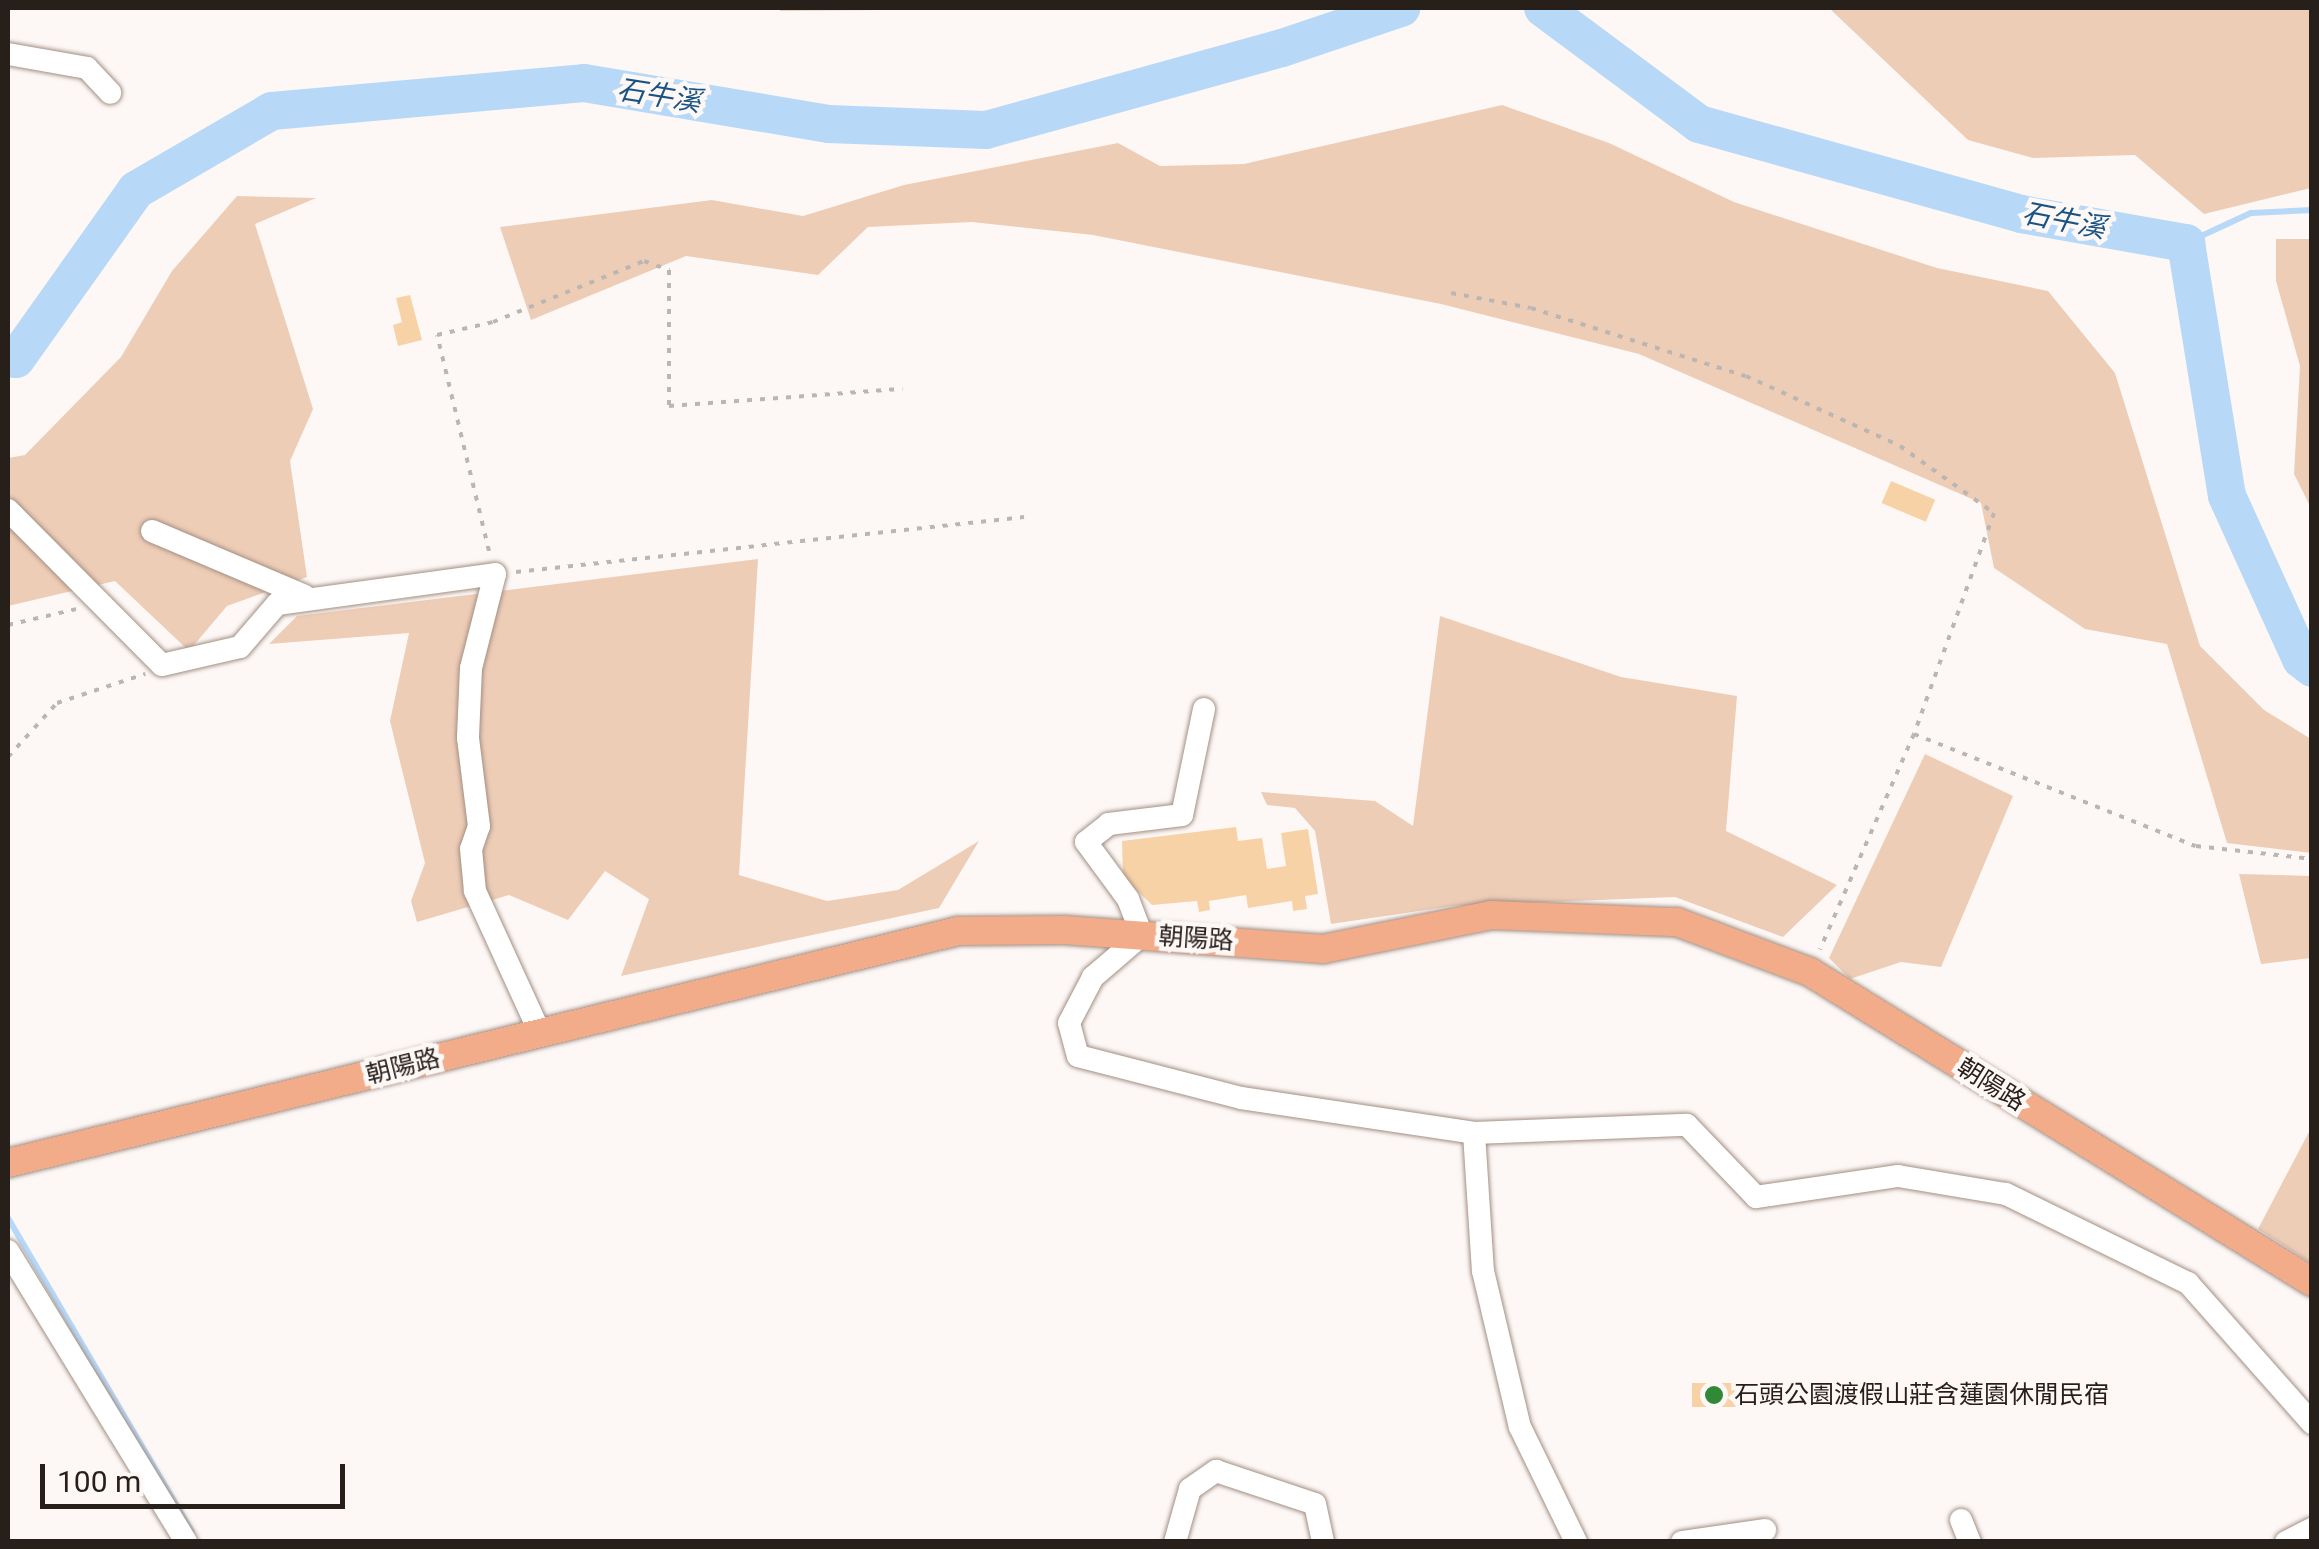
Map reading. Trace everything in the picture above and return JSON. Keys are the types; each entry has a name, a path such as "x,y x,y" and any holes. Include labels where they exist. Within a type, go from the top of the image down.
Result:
{"main road":[{"name":"朝陽路","path":"8,1163 958,931 1142,935 1323,949 1492,915 1677,922 1810,972 2312,1282"}],"street":[{"path":"8,54 87,68 110,94"},
{"path":"8,510 97,604 162,665 240,647 277,604 306,596 495,574 471,668 468,738 479,826 471,850 475,891 540,1033"},
{"path":"152,531 306,596"},
{"path":"1204,709 1182,815 1109,824 1086,842 1128,899 1142,935 1093,976 1069,1023 1078,1056 1240,1098 1474,1133 1687,1125 1756,1197 1898,1176 2006,1194 2188,1284 2312,1423"},
{"path":"1474,1133 1483,1271 1520,1427 1576,1542"},
{"path":"8,1252 186,1542"},
{"path":"1174,1542 1190,1489 1216,1471 1315,1504 1323,1542"},
{"path":"2286,1542 2312,1529"},
{"path":"1682,1542 1765,1530"}],"path":[{"path":"902,389 669,406 669,270 644,261 493,322 437,335 495,574 1024,517"},
{"path":"1452,293 1532,308 1746,376 1900,446 1994,513 1914,734 1810,972"},
{"path":"8,626 97,604"},
{"path":"8,757 57,703 162,665"},
{"path":"1914,734 2196,846 2312,859"}],"shaded area":[{"path":"781,8 1081,8 780,11"},
{"path":"1829,8 2311,8 2311,188 2204,214 2135,155 2033,158 1968,140"},
{"path":"1502,105 1609,143 1734,202 1937,268 2048,291 2115,373 2200,646 2264,710 2311,739 2311,853 2227,843 2167,644 2085,629 1994,568 1981,503 1639,354 1441,304 1093,235 972,222 868,227 818,275 686,256 531,320 500,227 712,200 803,216 904,185 1118,143 1160,166 1244,164"},
{"path":"237,196 316,198 255,224 313,409 290,461 307,577 227,606 189,651 115,581 8,606 8,458 25,455 121,357 172,271"},
{"path":"2276,239 2311,239 2311,508 2294,474 2300,366 2276,281"},
{"path":"758,559 739,875 827,901 898,890 979,841 939,908 621,976 649,899 605,871 568,920 509,895 417,922 411,901 425,863 390,721 409,633 269,644 297,616"},
{"path":"1440,616 1621,677 1737,696 1726,831 1837,885 1783,937 1675,897 1453,906 1331,924 1315,831 1295,808 1267,805 1261,792 1375,801 1413,826"},
{"path":"1925,754 2013,796 1941,967 1901,962 1850,979 1829,958"},
{"path":"2239,874 2311,876 2311,958 2261,964"},
{"path":"2311,1128 2311,1263 2258,1229"}],"building":[{"path":"410,295 422,340 398,346 393,325 402,322 396,298"},
{"path":"1891,481 1935,500 1926,522 1882,503"},
{"path":"1236,827 1238,841 1262,838 1267,869 1286,866 1281,833 1308,829 1318,894 1305,896 1307,909 1293,911 1292,901 1248,908 1246,895 1209,901 1210,910 1199,912 1197,901 1152,905 1123,877 1122,841"},
{"name":"石頭公園渡假山莊含蓮園休閒民宿","path":"1692,1383 1736,1383 1736,1407 1692,1407"}],"waterway":[{"name":"石牛溪","path":"8,358 16,359 136,190 272,111 584,83 829,124 986,130 1282,48 1401,8"},
{"name":"石牛溪","path":"1543,8 1699,124 2021,214 2186,243 2227,496 2301,659 2312,668"},
{"path":"2186,243 2251,213 2312,210"},
{"path":"8,1218 192,1531"}],"place":[{"name":"石頭公園渡假山莊含蓮園休閒民宿","path":"1714,1395"}]}
